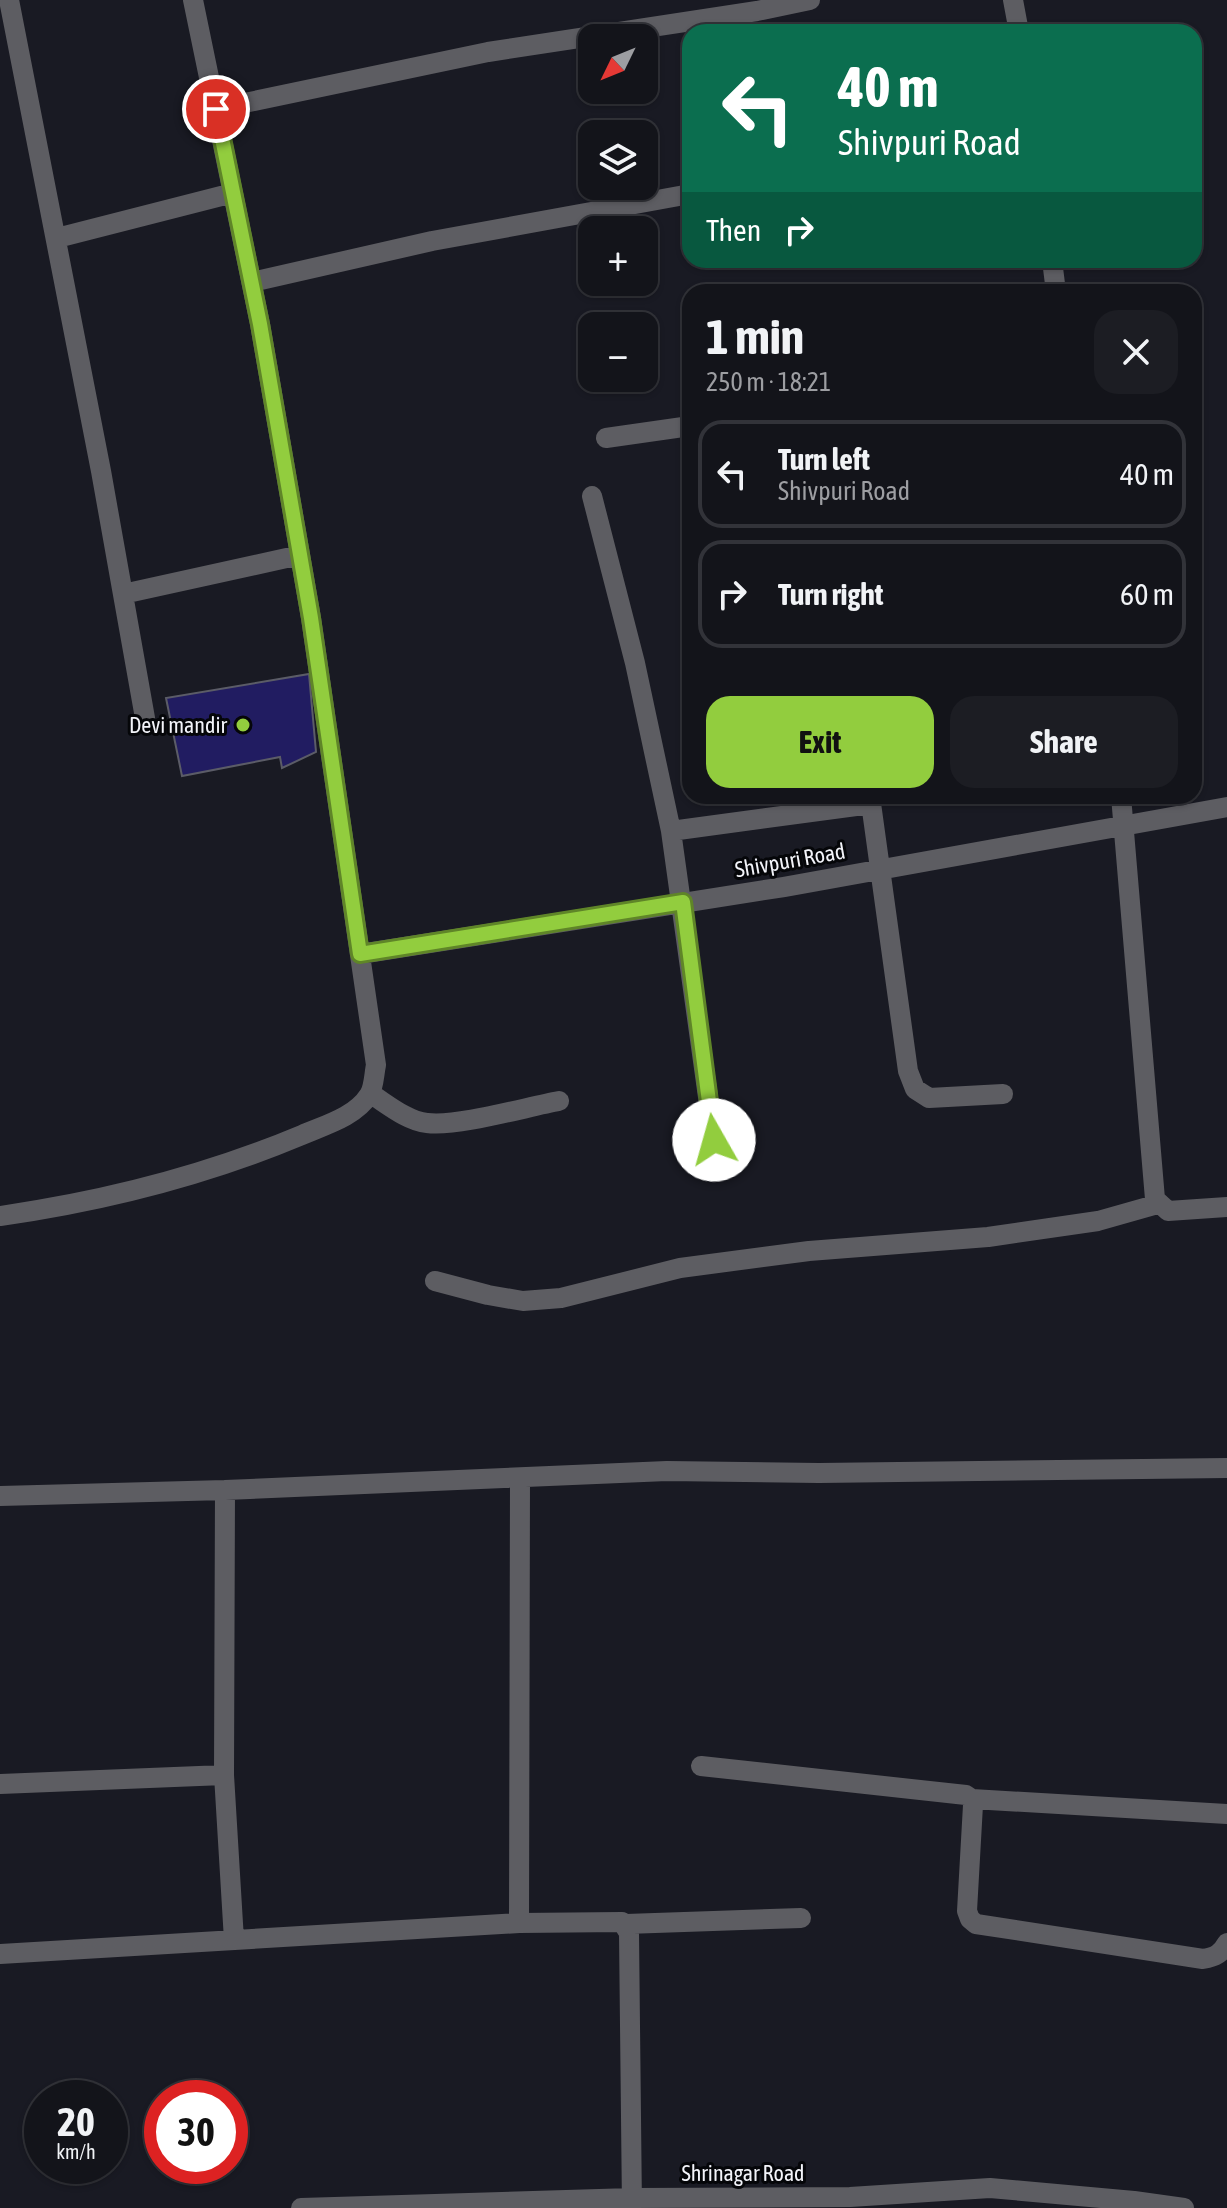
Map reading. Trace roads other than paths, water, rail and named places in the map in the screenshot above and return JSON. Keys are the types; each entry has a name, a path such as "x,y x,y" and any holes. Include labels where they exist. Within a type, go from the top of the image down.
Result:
{"street":[{"path":"9,0 57,238 145,718"},
{"path":"0,1216 77,1205 155,1187 254,1155 347,1116 371,1094 376,1065 300,555 252,282 193,0"},
{"path":"720,24 810,0"},
{"path":"1013,0 1018,24"},
{"path":"216,109 488,52 682,29"},
{"path":"57,238 233,193"},
{"path":"252,282 432,241 682,195"},
{"path":"606,438 682,427"},
{"path":"592,496 635,663 671,831 714,1140"},
{"path":"123,594 300,555"},
{"path":"671,831 844,804"},
{"path":"871,804 908,1071 915,1089 929,1098 1003,1094"},
{"path":"1122,804 1153,1192 1158,1204 1168,1211 1227,1207"},
{"name":"Shivpuri Road","path":"360,954 784,887 1227,807"},
{"path":"371,1094 407,1116 426,1123 451,1123 559,1101"},
{"path":"435,1281 523,1301 561,1298 680,1268 809,1251 1001,1235 1098,1221 1158,1204"},
{"path":"0,1496 225,1490 667,1471 819,1473 1227,1468"},
{"path":"519,1923 520,1478"},
{"path":"225,1490 224,1775 234,1940"},
{"path":"701,1766 962,1794 972,1799 1227,1814"},
{"path":"0,1784 224,1775"},
{"path":"972,1799 967,1911 976,1924 1203,1959 1222,1952 1227,1943"},
{"path":"0,1954 519,1923 626,1924 801,1918"},
{"path":"626,1924 629,1933 632,2203"},
{"name":"Shrinagar Road","path":"301,2208 850,2197 990,2188 1184,2208"}],"place":[{"name":"Devi mandir","path":"243,725"}]}
